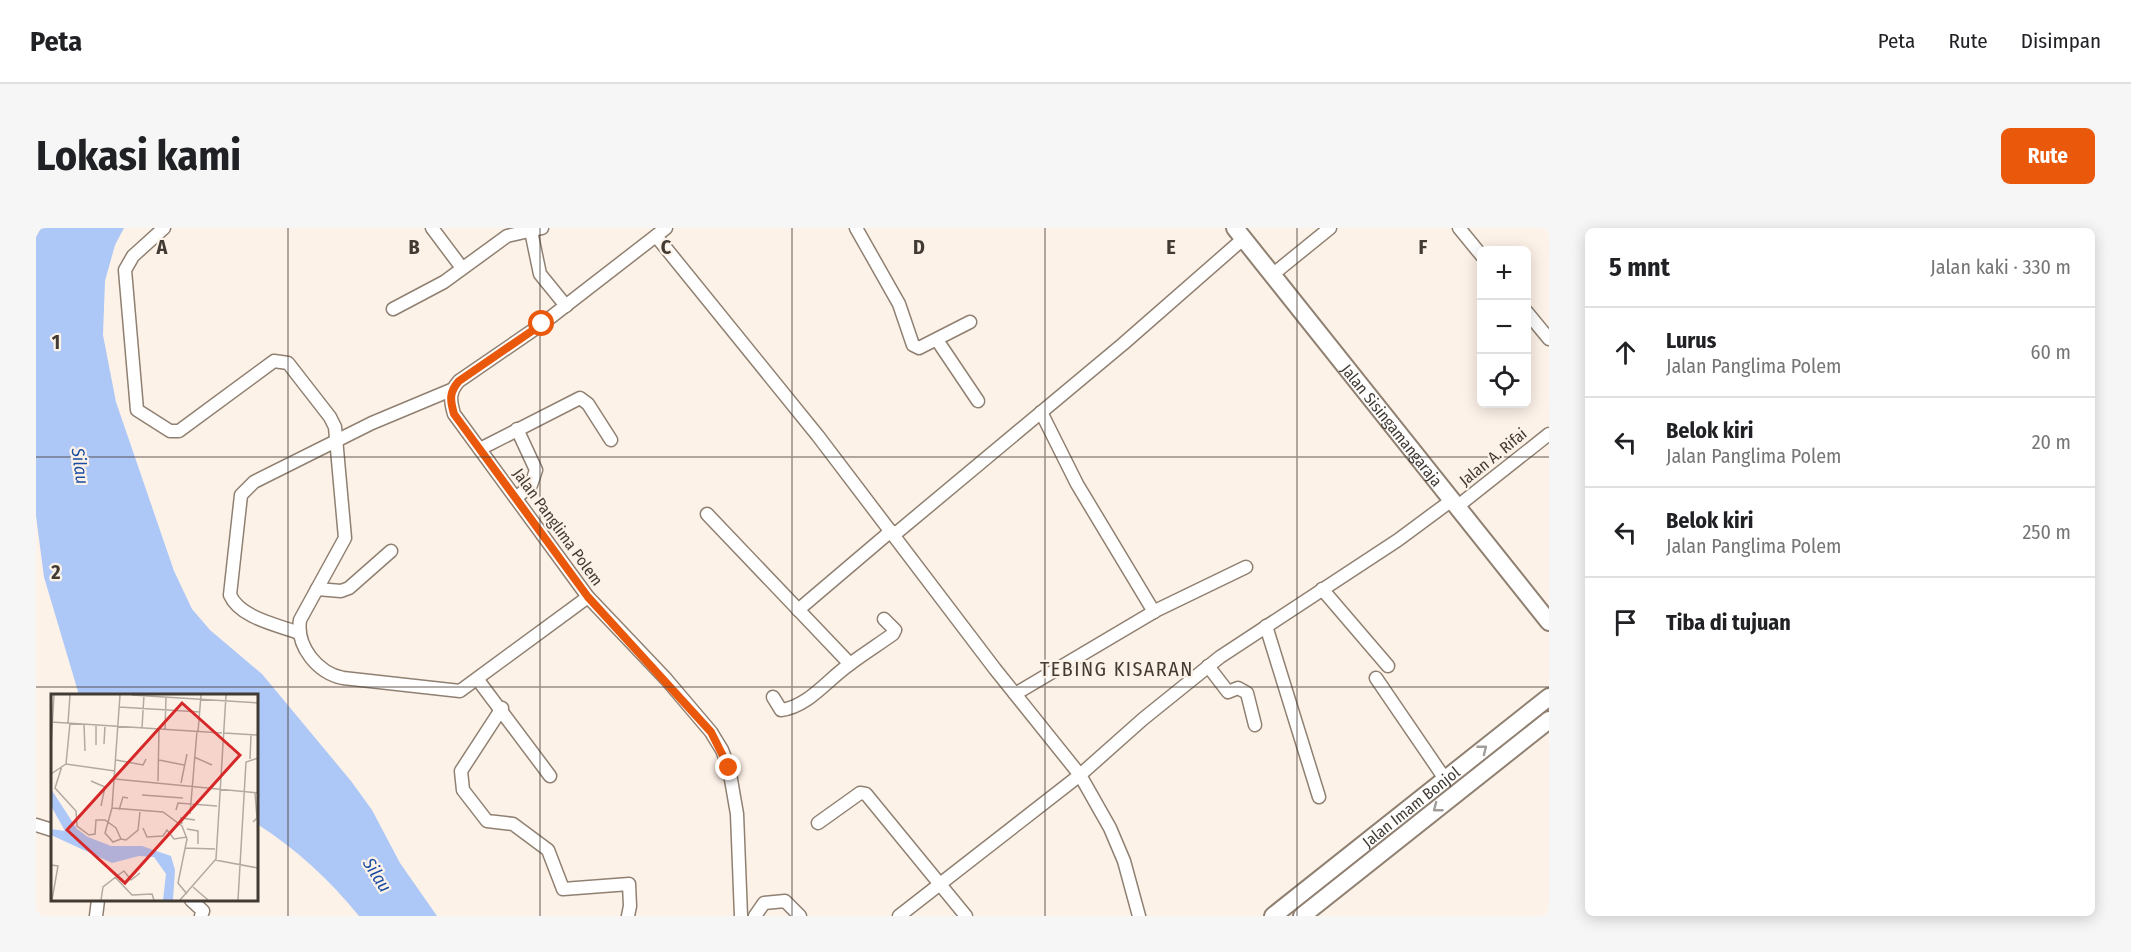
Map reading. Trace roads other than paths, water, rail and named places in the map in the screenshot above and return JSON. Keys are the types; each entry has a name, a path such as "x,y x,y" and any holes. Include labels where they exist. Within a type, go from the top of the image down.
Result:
{"main road":[{"name":"Jalan Sisingamangaraja","path":"1239,233 1549,622"},
{"name":"Jalan Imam Bonjol","path":"1273,916 1549,697"},
{"name":"Jalan Imam Bonjol","path":"1302,916 1549,720"},
{"path":"1357,849 1368,862"},
{"path":"1317,880 1326,885 1329,894"}],"street":[{"path":"164,228 133,256 125,270 136,410 170,431 179,431 274,361 284,361 330,417 336,442 345,538 300,621 299,633 316,665 334,676 460,691 588,597"},
{"path":"432,228 462,268"},
{"path":"299,633 243,612 233,603 230,596 241,495 254,482 372,423 451,390 459,381 566,306 666,228"},
{"path":"856,228 899,304 914,345 920,348 970,322"},
{"path":"1272,275 1330,228"},
{"path":"1459,228 1477,250"},
{"path":"393,309 444,282 507,236 536,230 540,274 566,306"},
{"path":"798,610 1041,412 1239,233"},
{"path":"656,236 818,436 1015,694 1080,775 1114,839 1139,916"},
{"path":"1531,316 1549,339"},
{"path":"937,340 978,401"},
{"name":"Jalan Panglima Polem","path":"451,390 450,402 454,414 588,597 666,680 711,732 722,750 729,768 737,814 741,916"},
{"path":"480,449 580,398 588,404 611,440"},
{"path":"1041,412 1077,484 1154,612"},
{"path":"516,498 531,486 536,470 517,429"},
{"name":"Jalan A. Rifai","path":"899,916 1080,775 1208,666 1455,503 1549,434"},
{"path":"706,514 850,664"},
{"path":"317,589 341,591 349,588 391,551"},
{"path":"1015,694 1154,612 1246,567"},
{"path":"1322,589 1388,666"},
{"path":"773,697 780,710 793,709 850,664 893,634 895,630 884,619"},
{"path":"1266,626 1319,797"},
{"path":"1208,666 1228,692 1238,688 1245,690 1255,725"},
{"path":"1376,678 1445,779"},
{"path":"478,680 502,708 550,776"},
{"path":"502,708 461,771 463,790 487,821 513,824 548,850 563,889 629,884 628,916"},
{"path":"818,823 860,793 866,794 966,916"},
{"path":"96,916 98,901"},
{"path":"192,901 203,911 201,916"},
{"path":"755,916 764,903 785,901 800,916"}],"water":[{"name":"Silau","path":"41,228 124,228 115,245 105,281 103,335 116,402 174,571 192,609 210,630 262,674 351,781 372,810 400,863 437,916 359,916 311,866 258,825 258,694 79,694 44,577 36,516 36,237"}],"district":[{"name":"TEBING KISARAN","path":"1117,669"}]}
